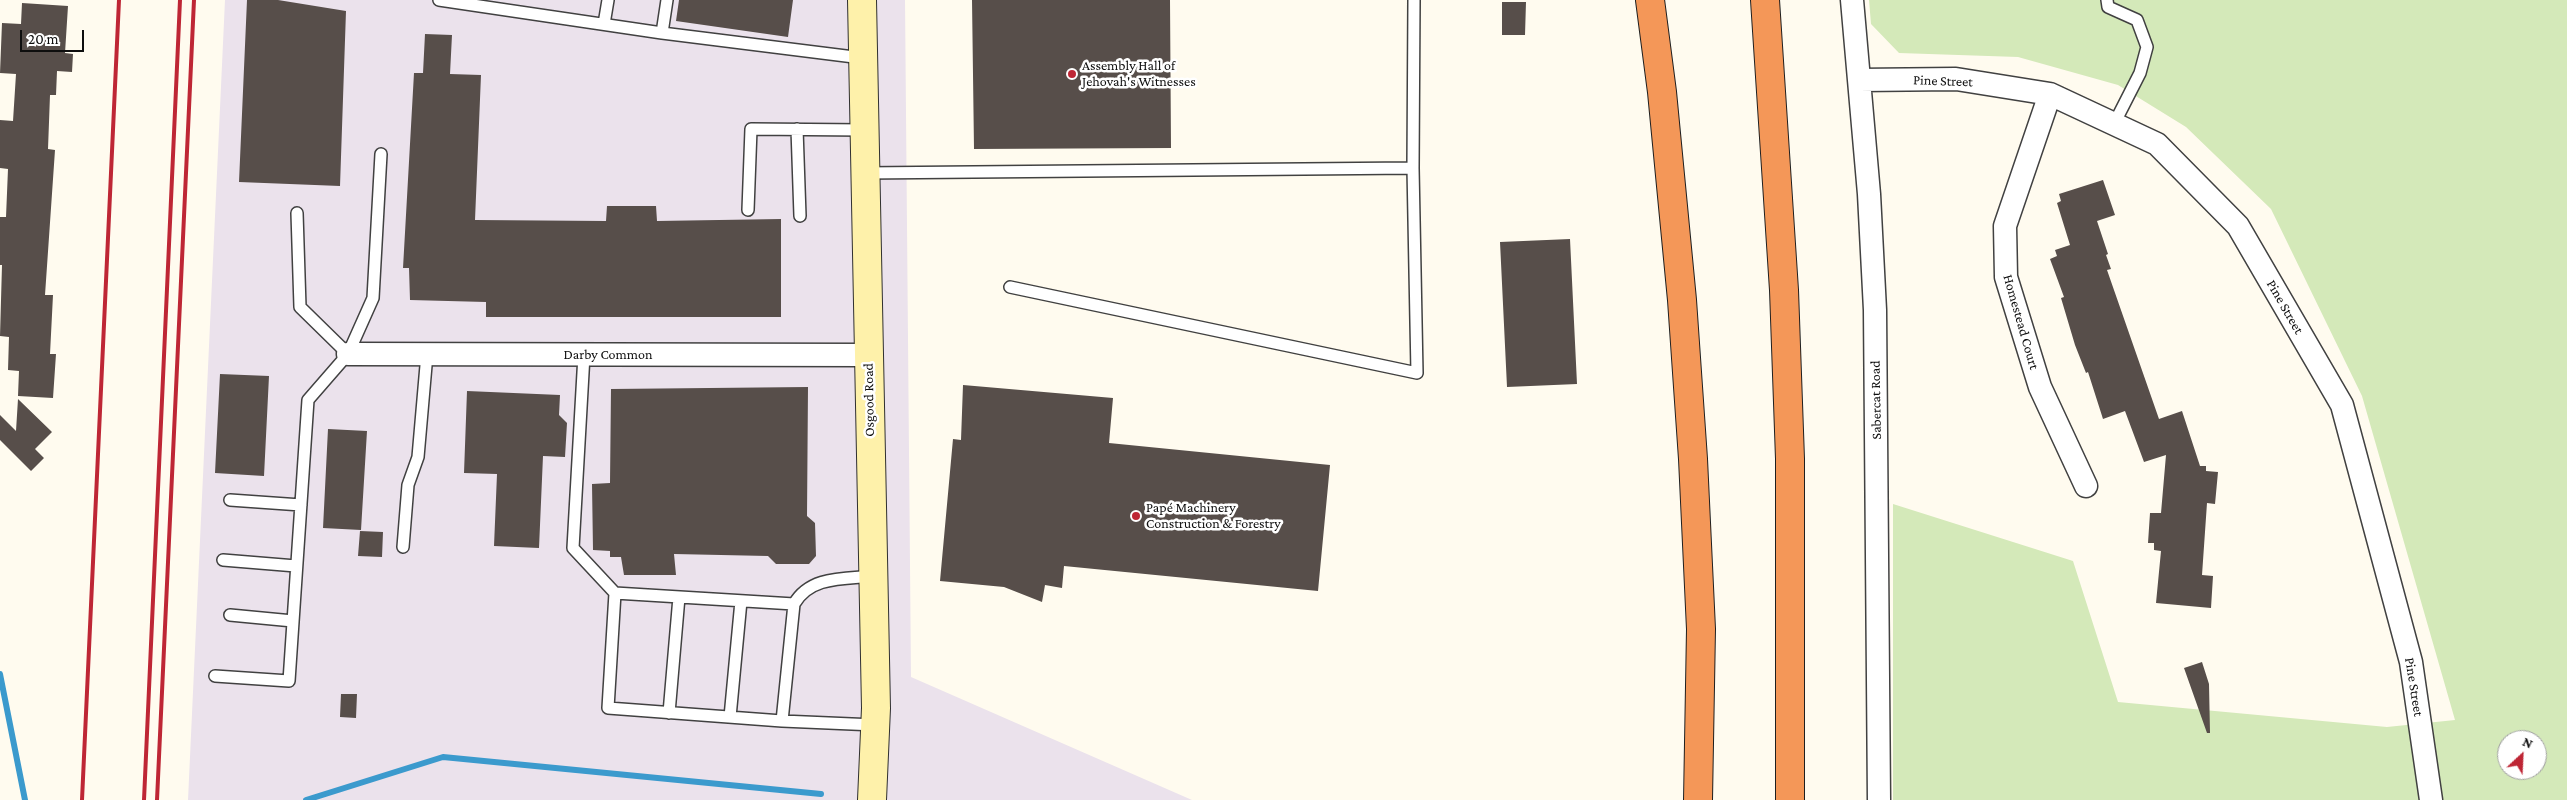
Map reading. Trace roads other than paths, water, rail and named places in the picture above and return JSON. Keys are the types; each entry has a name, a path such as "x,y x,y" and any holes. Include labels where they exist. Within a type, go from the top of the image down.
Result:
{"highway":[{"path":"1650,0 1662,92 1682,300 1693,459 1701,629 1698,800"},
{"path":"1765,0 1783,280 1790,459 1790,800"}],"main road":[{"name":"Osgood Road","path":"862,0 875,725 872,800"}],"street":[{"name":"Sabercat Road","path":"1852,0 1869,194 1875,310 1879,800"},
{"name":"Pine Street","path":"1859,80 1956,79 2050,94 2157,144 2238,226 2342,405 2411,662 2430,800"},
{"name":"Homestead Court","path":"2050,94 2005,226 2006,277 2040,386 2086,486"},
{"name":"Darby Common","path":"348,354 868,355"}],"lane":[{"path":"439,0 662,33 862,58"},
{"path":"604,24 608,0"},
{"path":"662,33 667,0"},
{"path":"1010,287 1417,373 1413,168 1414,0"},
{"path":"2107,0 2108,7 2137,20 2147,47 2140,73 2114,124"},
{"path":"748,210 751,129 864,130"},
{"path":"797,129 800,216"},
{"path":"215,676 289,681 308,400 348,354 373,298 381,154"},
{"path":"864,172 1413,168"},
{"path":"297,213 300,307 348,354"},
{"path":"403,547 408,485 418,457 427,354"},
{"path":"584,354 574,548 615,593 794,604"},
{"path":"230,500 301,504"},
{"path":"223,560 296,566"},
{"path":"782,721 794,604 801,592 820,581 873,576"},
{"path":"615,593 608,708 782,721 875,725"},
{"path":"669,713 678,597"},
{"path":"730,717 741,601"},
{"path":"230,615 293,621"}],"waterway":[{"path":"0,674 25,800"},
{"path":"306,800 443,757 821,794"}],"railway":[{"path":"82,800 119,0"},
{"path":"144,800 180,0"},
{"path":"157,800 194,0"}],"place":[{"name":"Assembly Hall of Jehovah's Witnesses","path":"1072,74"},
{"name":"Papé Machinery Construction & Forestry","path":"1136,516"}]}
